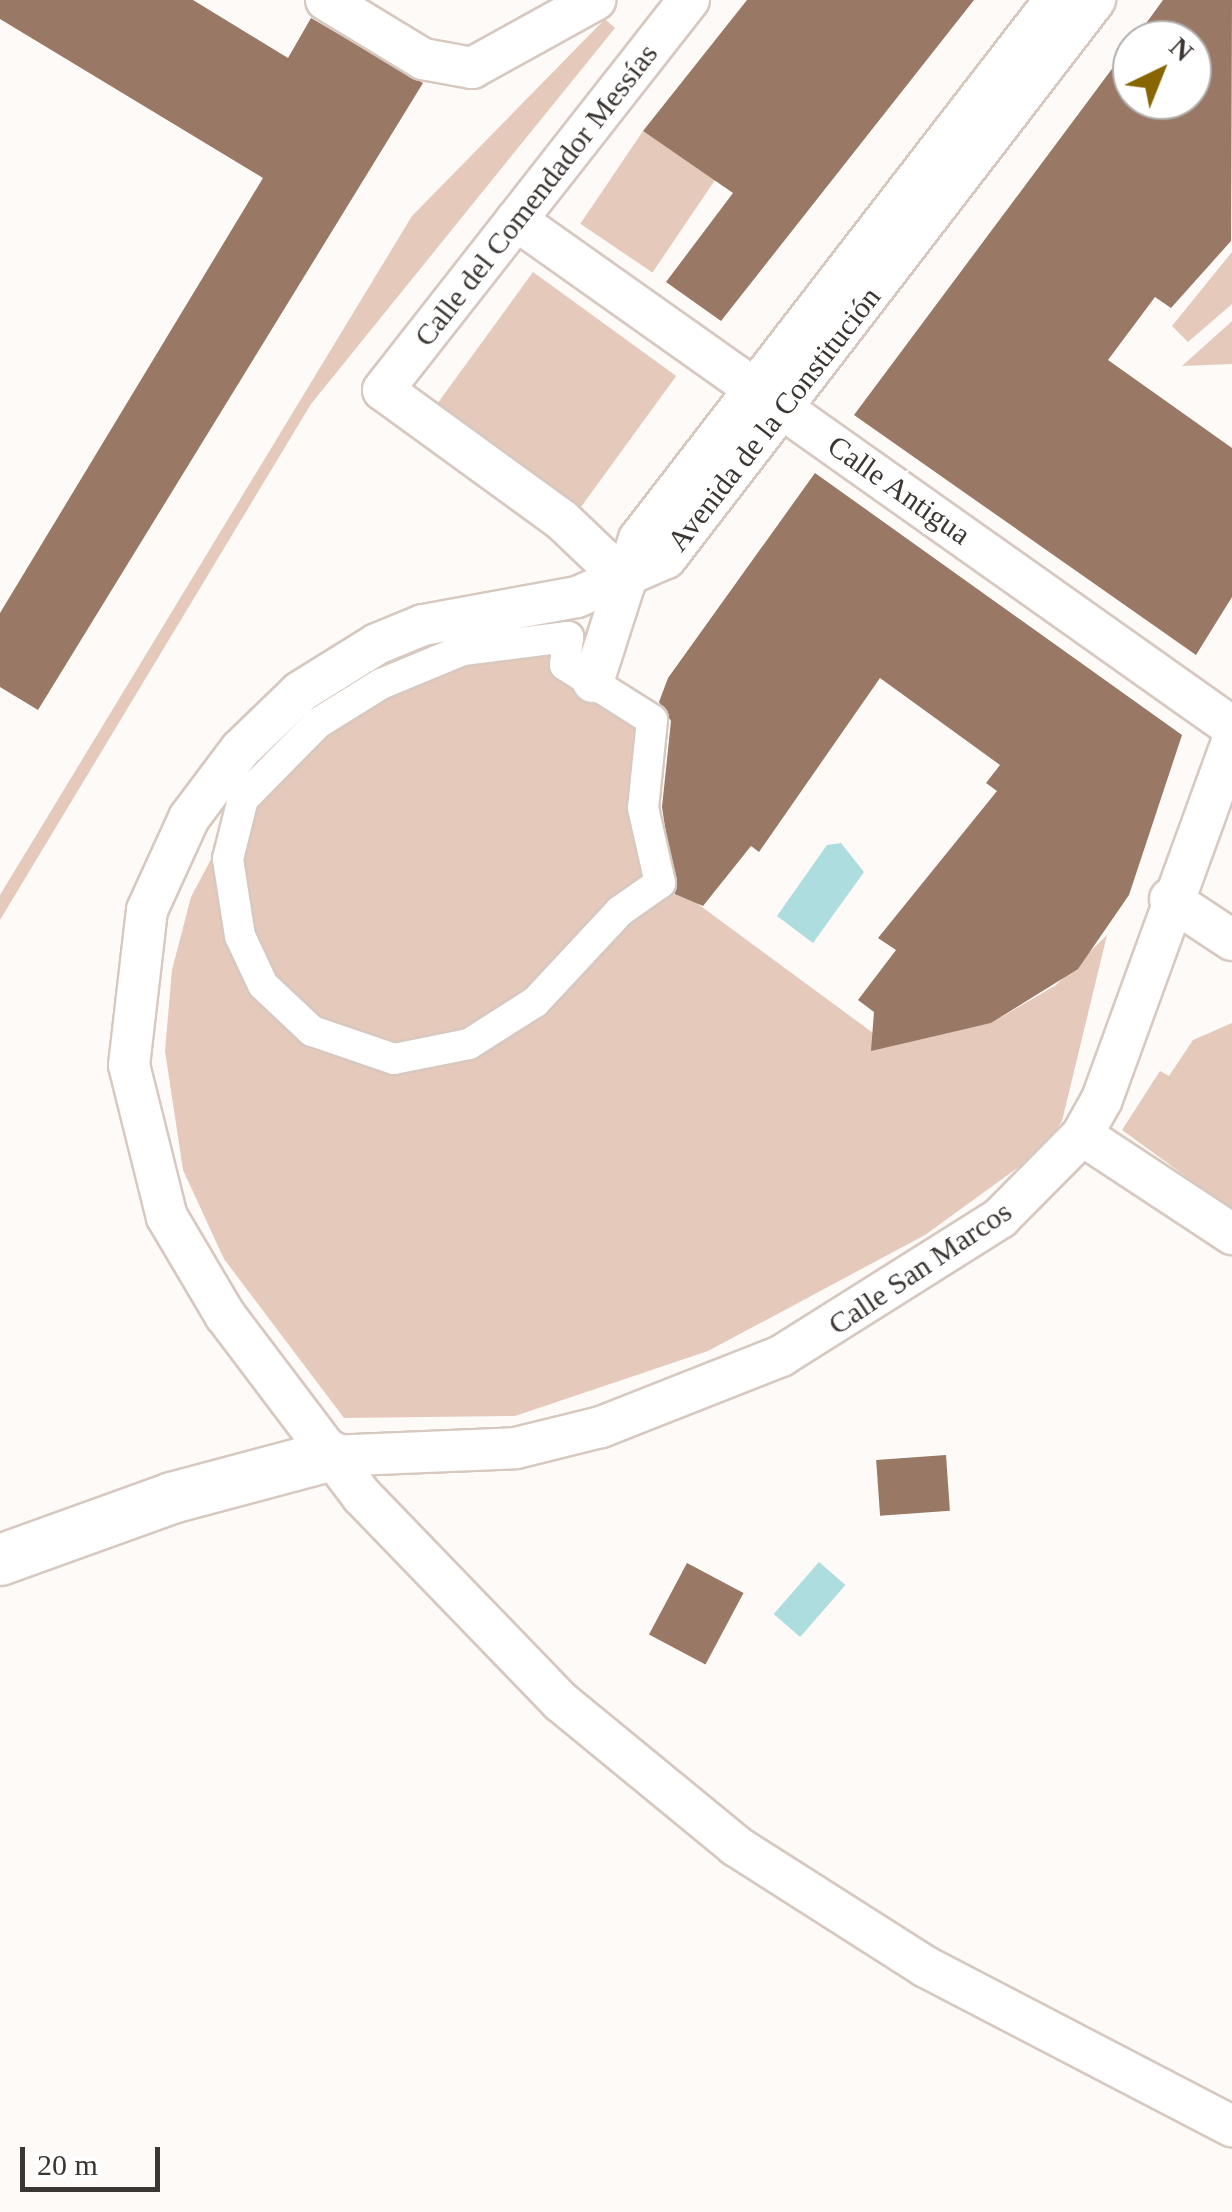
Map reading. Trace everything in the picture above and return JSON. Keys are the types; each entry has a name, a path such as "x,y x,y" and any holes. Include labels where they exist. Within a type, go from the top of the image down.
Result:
{"street":[{"path":"326,0 423,58 472,68 595,0"},
{"name":"Calle del Comendador Messías","path":"626,582 562,520 383,390 689,0"},
{"name":"Avenida de la Constitución","path":"626,582 666,558 770,397 1054,0"},
{"name":"Avenida de la Constitución","path":"770,397 1095,0"},
{"name":"Calle Antigua","path":"516,220 1232,728"},
{"path":"593,682 626,582"},
{"path":"626,582 423,626 300,692 210,787 147,910 129,1065 149,1164 194,1268 330,1456 449,1593 561,1702 736,1846 926,1966 1232,2126"},
{"path":"568,637 565,665 593,682 652,720 643,808 660,883 620,910 519,1015 453,1051 376,1057 290,1015 256,975 236,921 228,859 251,790 350,700 464,650 568,637"},
{"name":"Calle San Marcos","path":"330,1456 559,1440 742,1373 965,1243 1029,1194 1082,1135 1132,1036 1170,900 1232,741"},
{"path":"1170,900 1232,940"},
{"path":"1082,1135 1232,1234"},
{"path":"0,1560 172,1498 330,1456"}],"shaded area":[{"path":"605,19 615,28 311,404 0,920 0,895 412,216"},
{"path":"643,131 715,180 652,273 580,224"},
{"path":"1232,252 1232,304 1188,342 1172,326"},
{"path":"533,272 676,376 581,507 438,403"},
{"path":"1232,321 1232,364 1182,366"},
{"path":"568,637 565,665 652,720 644,762 670,892 683,893 888,1044 991,1023 1056,985 1107,935 1062,1121 1042,1150 925,1235 708,1351 515,1416 344,1418 224,1259 183,1170 165,1051 172,970 191,897 243,799 415,667"},
{"path":"1232,1023 1232,1210 1122,1130 1160,1071 1169,1076 1193,1040"}],"water":[{"path":"841,843 864,872 813,943 777,916 827,845"},
{"path":"819,1562 845,1585 800,1637 774,1614"}],"building":[{"path":"0,0 193,0 288,58 311,18 423,83 38,710 0,687 0,613 263,178 0,19"},
{"path":"747,0 974,0 721,321 666,282 733,193 643,131"},
{"path":"1163,0 1232,0 1231,241 1171,308 1155,297 1108,360 1232,448 1232,597 1196,655 854,415 1112,69 1112,120 1212,120 1212,20 1148,20"},
{"path":"815,473 1182,735 1129,895 1078,969 991,1023 871,1051 874,1012 858,1000 896,950 878,938 997,791 986,783 1000,765 880,678 759,852 751,846 703,906 675,894 662,807 671,721 659,702 668,678"},
{"path":"946,1455 950,1511 880,1516 876,1460"},
{"path":"687,1563 744,1593 705,1665 649,1635"}]}
